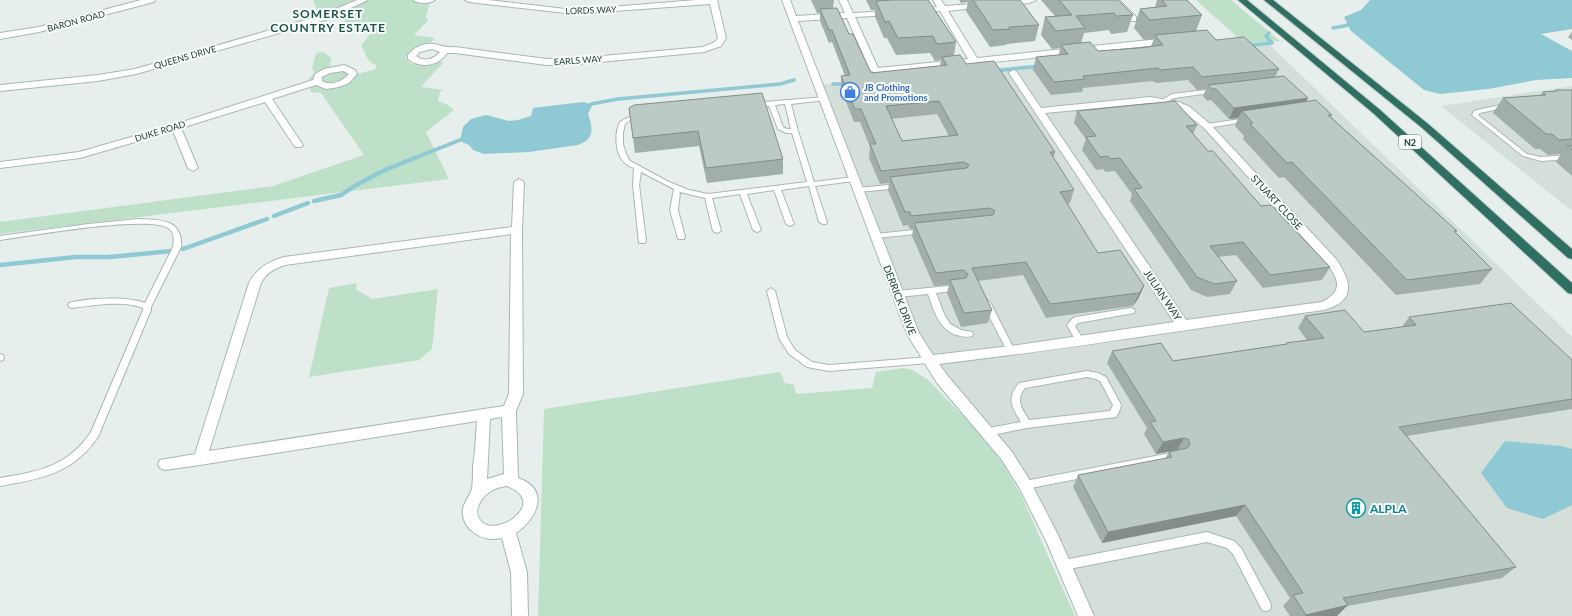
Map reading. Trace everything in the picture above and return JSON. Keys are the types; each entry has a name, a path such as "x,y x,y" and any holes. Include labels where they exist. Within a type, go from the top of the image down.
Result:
{"highway":[{"name":"N2","path":"1242,0 1376,111 1572,290"},
{"name":"N2","path":"1268,0 1424,126 1572,255"}],"street":[{"name":"BARON ROAD","path":"0,36 27,33 56,27 151,0"},
{"name":"QUEENS DRIVE","path":"0,88 98,78 136,71 316,20 364,0"},
{"path":"417,0 431,0"},
{"name":"LORDS WAY","path":"469,0 544,10 574,12 713,1"},
{"name":"DERRICK DRIVE","path":"786,0 913,334 929,360 954,394 1007,456 1025,485 1064,565 1086,616"},
{"path":"843,0 876,70 1174,41"},
{"path":"937,0 974,61"},
{"path":"912,11 1021,3 1032,0"},
{"path":"1115,0 1133,20"},
{"name":"EARLS WAY","path":"444,51 455,50 529,60 568,62 696,50 713,47 718,44 722,38 713,1"},
{"path":"794,22 839,20 851,16 897,12"},
{"name":"JULIAN WAY","path":"929,360 1011,351 1183,325 1013,73"},
{"name":"DUKE ROAD","path":"0,165 80,155 176,127 317,82"},
{"path":"267,98 298,145"},
{"name":"STUART CLOSE","path":"1039,111 1150,100 1163,101 1187,109 1207,126 1332,262 1343,278 1344,286 1342,294 1338,299 1324,306 1183,325"},
{"path":"176,127 193,168"},
{"path":"511,480 508,411 516,394 516,230 519,182"},
{"path":"200,459 257,277 268,267 284,261 516,230"},
{"path":"165,464 508,411"},
{"path":"479,491 484,414"},
{"path":"511,480 524,485 529,492 531,500 530,508 517,524 507,530 487,532 479,529 473,523 470,516 470,507 473,499 479,491 487,485 497,481 511,480"},
{"path":"507,530 517,556 520,573 520,616"}],"lane":[{"path":"1163,101 1172,96 1225,90"},
{"path":"749,106 824,99"},
{"path":"788,102 794,131 823,222"},
{"path":"772,104 780,128 794,131"},
{"path":"1510,106 1479,111 1476,112 1475,115 1524,155 1541,159 1572,157"},
{"path":"650,115 634,116 622,123 620,127 622,153 628,162 677,189 697,195 708,196 854,178"},
{"path":"1207,126 1253,120"},
{"path":"638,167 636,185 642,241"},
{"path":"858,190 910,184"},
{"path":"777,188 790,224"},
{"path":"677,189 674,210 681,237"},
{"path":"743,192 757,230"},
{"path":"708,196 717,231"},
{"path":"0,238 147,221 168,224 175,230 178,237 177,247 147,307 98,427 89,444 61,467 32,477 0,482"},
{"path":"876,236 931,230"},
{"path":"898,294 960,288"},
{"path":"771,291 783,338 792,352 810,365 829,368 929,360"},
{"path":"931,291 945,326 956,332 969,334"},
{"path":"984,298 1011,351"},
{"path":"72,305 99,302 138,302 147,307"},
{"path":"1080,341 1071,325 1076,320 1132,311"},
{"path":"987,432 1026,424 1113,414 1117,405 1103,379 1092,375 1022,385 1014,396 1014,403 1026,424"},
{"path":"1025,485 1177,456"},
{"path":"1064,565 1207,537 1230,544 1237,551 1266,606"}],"shaded area":[{"path":"1267,42 1572,337 1572,616 1087,616 1026,485 913,334 820,85"},
{"path":"1572,86 1572,211 1441,106"}],"green space":[{"path":"313,0 357,0 320,16"},
{"path":"369,0 412,0 419,2 430,2 426,16 428,21 414,35 435,38 428,45 411,50 406,58 414,65 444,62 421,87 443,90 440,92 438,101 448,105 454,110 426,132 449,179 0,234 0,222 273,186 364,155 321,93 311,92 308,80 315,72 312,69 316,53 323,52 331,58 330,67 349,67 357,74 376,69 376,65 368,60 361,46 370,34 365,31 339,28 350,13 343,12"},
{"path":"1196,0 1231,0 1280,41 1245,44"},
{"path":"357,283 356,289 372,299 438,289 432,349 419,360 309,377 329,288"},
{"path":"904,368 912,370 927,379 980,433 1002,462 1021,495 1075,616 538,616 544,409 780,372 785,383 794,385 796,394 872,388 876,372"}],"water":[{"path":"1370,0 1572,0 1572,29 1541,34 1572,51 1572,78 1536,80 1488,89 1440,94 1424,90 1351,31 1344,17 1361,10"},
{"path":"583,102 591,104 592,106 588,114 592,128 590,136 587,140 578,145 529,152 484,154 473,150 469,145 460,141 463,127 471,119 486,115 509,121 518,120 531,116 533,108"},
{"path":"1505,441 1561,446 1572,449 1572,505 1543,519 1507,508 1481,473"}],"building":[{"path":"928,0 956,42 937,44 933,36 898,38 889,21 885,22 876,1"},
{"path":"973,0 1020,0 1039,25 1009,27 1010,29 993,30"},
{"path":"1059,0 1118,0 1133,15 1116,16 1114,13 1076,16 1085,28 1056,31 1045,17 1072,15"},
{"path":"1162,0 1187,0 1202,15 1150,20 1140,9 1167,6"},
{"path":"837,8 849,34 853,34 871,73 947,65 942,57 960,55 966,64 994,61 1055,152 1050,152 1074,190 1060,192 1098,253 1120,250 1144,286 1139,293 1050,304 1026,262 972,268 992,310 964,313 950,280 966,278 968,274 963,270 936,273 914,223 993,215 995,211 990,208 911,216 910,212 905,212 890,177 967,168 969,165 964,162 881,171 870,144 876,144 861,109 855,109 841,76 850,75 832,30 829,30 820,9","holes":["939,101 958,135 902,141 886,106"]},
{"path":"1207,30 1216,40 1244,37 1279,69 1202,77 1193,67 1160,70 1158,68 1083,76 1085,79 1054,82 1036,57 1068,54 1061,45 1090,42 1098,51 1163,45 1155,35"},
{"path":"1284,76 1308,98 1234,108 1216,89 1212,89 1208,85"},
{"path":"1556,90 1572,90 1572,139 1559,140 1552,134 1546,134 1503,98 1546,95 1543,92 1557,91"},
{"path":"762,93 783,159 706,168 698,131 633,138 629,108 634,105"},
{"path":"1316,100 1332,115 1328,115 1457,231 1454,231 1492,269 1407,280 1292,162 1287,163 1250,124 1253,123 1242,111"},
{"path":"1175,101 1197,125 1186,126 1208,151 1213,151 1261,206 1271,205 1330,267 1270,275 1243,242 1210,246 1237,281 1214,284 1197,277 1134,189 1142,188 1120,158 1110,159 1108,156 1100,157 1086,137 1096,136 1077,111"},
{"name":"ALPLA","path":"1511,303 1572,360 1572,399 1399,427 1516,567 1343,598 1348,605 1306,615 1293,595 1303,593 1245,505 1108,532 1078,475 1172,457 1169,452 1187,448 1190,444 1188,439 1184,438 1163,442 1150,422 1156,421 1112,351 1161,343 1173,361 1324,338 1305,316 1345,310 1364,332 1416,325 1409,317"}],"waterway":[{"path":"1333,28 1354,24"},
{"path":"1246,46 1272,43 1266,36 1269,33"},
{"path":"994,71 1040,66"},
{"path":"591,104 618,99 780,84 794,80"},
{"path":"833,84 846,84"},
{"path":"412,159 460,140"},
{"path":"314,201 341,195 356,185 387,169 415,158"},
{"path":"274,216 308,203"},
{"path":"183,249 267,219"},
{"path":"0,265 76,257 110,257 171,251"}],"place":[{"name":"JB Clothing and Promotions","path":"850,92"},
{"name":"ALPLA","path":"1356,508"}],"district":[{"name":"SOMERSET COUNTRY ESTATE","path":"328,20"}]}
